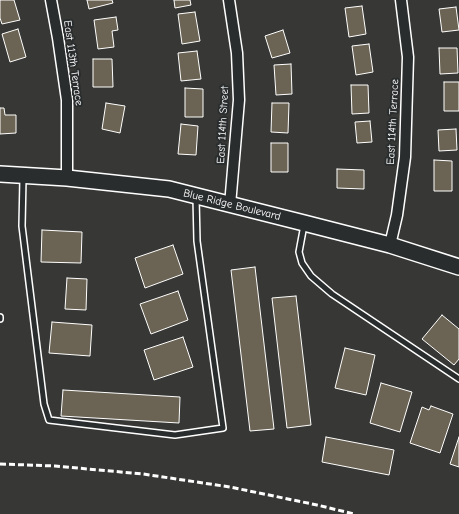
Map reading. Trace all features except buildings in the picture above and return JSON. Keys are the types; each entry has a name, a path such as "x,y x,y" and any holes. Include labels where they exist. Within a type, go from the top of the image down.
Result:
{"main road":[{"name":"Blue Ridge Boulevard","path":"0,174 67,178 169,189 390,245 459,267"}],"street":[{"name":"East 113th Terrace","path":"51,0 67,100 67,178"},
{"name":"East 114th Street","path":"229,0 237,53 239,100 230,205"},
{"name":"East 114th Terrace","path":"390,245 397,216 405,157 408,57 401,0"}],"lane":[{"path":"23,176 22,226 44,404 49,420 175,435 223,428 197,241 196,196"},
{"path":"304,222 299,252 302,263 311,276 332,294 459,379"}],"railway":[{"path":"0,464 55,466 143,474 230,487 354,514"}]}
